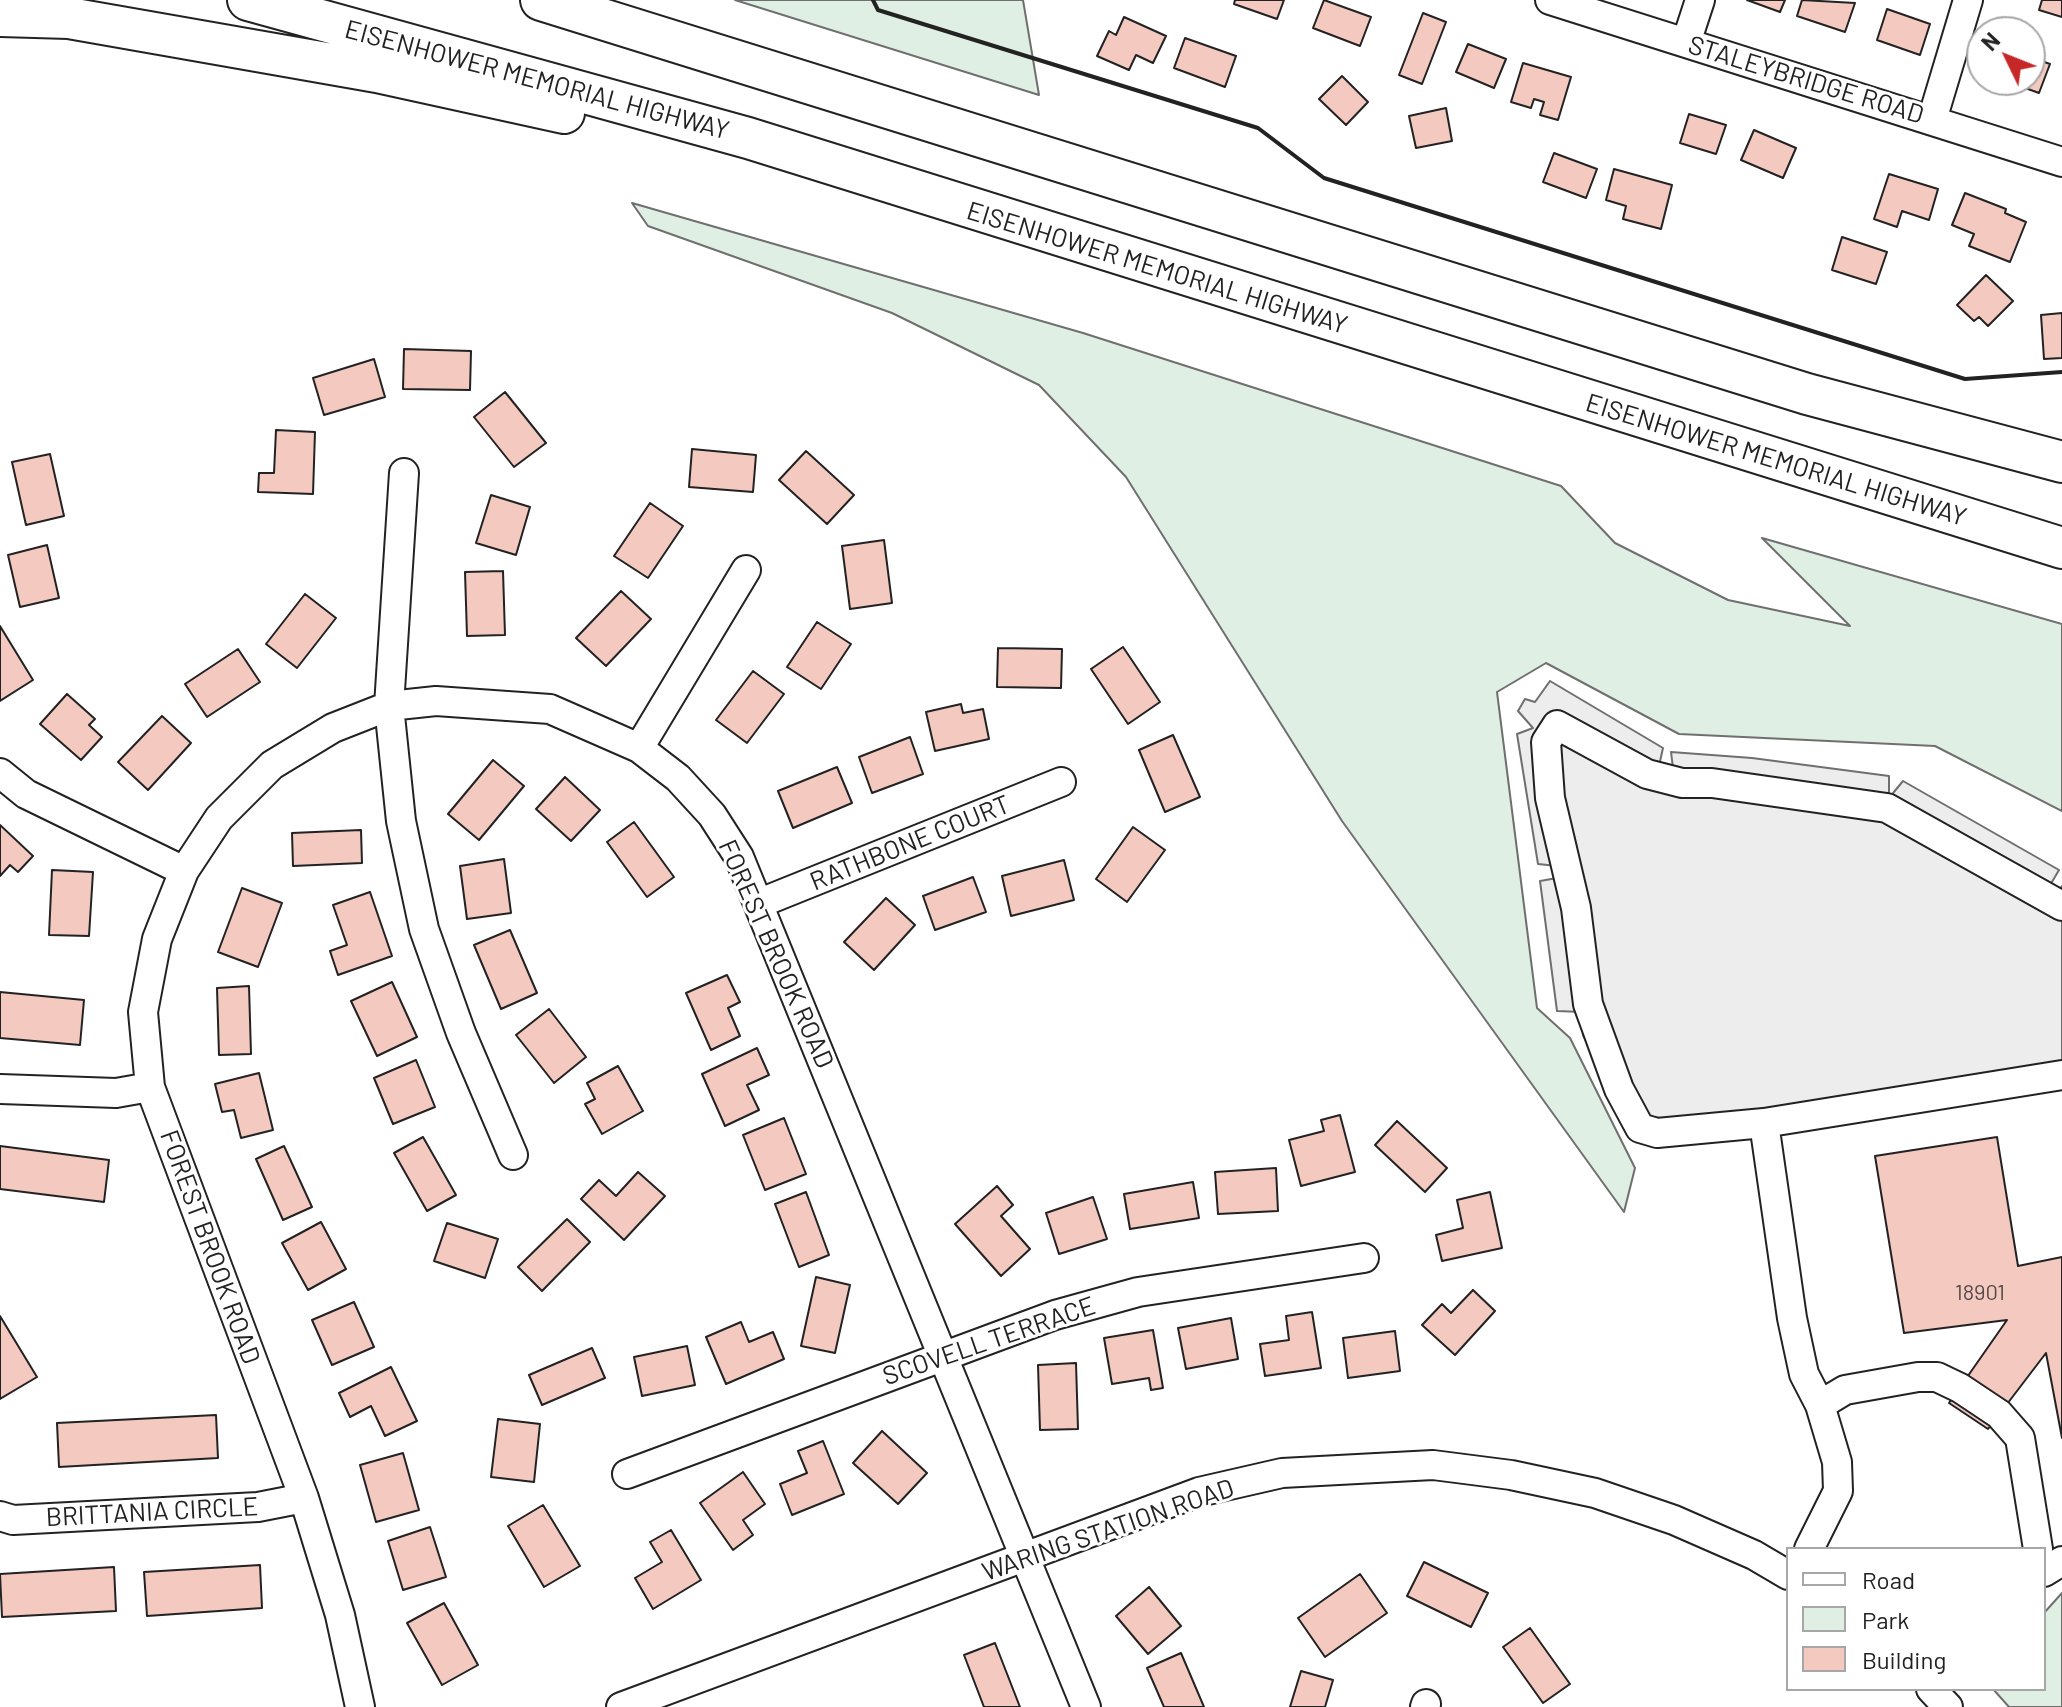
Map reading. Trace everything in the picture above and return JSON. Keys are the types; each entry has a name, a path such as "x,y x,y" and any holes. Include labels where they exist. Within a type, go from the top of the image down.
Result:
{"highway":[{"name":"EISENHOWER MEMORIAL HIGHWAY","path":"248,0 748,138 2062,548"},
{"path":"541,0 1807,394 2062,462"},
{"path":"0,16 69,18 377,72 888,184"}],"street":[{"name":"STALEYBRIDGE ROAD","path":"1550,0 2062,162"},
{"path":"1686,43 1700,0"},
{"path":"1932,120 1968,0"},
{"path":"404,473 389,706 401,821 424,929 461,1033 513,1155"},
{"path":"639,748 746,570"},
{"name":"FOREST BROOK ROAD","path":"360,1707 340,1615 304,1498 150,1087 143,1012 157,939 184,871 219,818 272,765 333,728 389,706 436,701 550,709 639,748 678,778 712,815 739,857 760,903 1086,1707"},
{"path":"2062,906 1887,808 1712,783 1682,783 1647,774 1557,725 1546,742 1550,798 1576,908 1588,1004 1619,1089 1640,1128 1657,1133 1764,1123 2062,1075"},
{"path":"0,773 26,794 184,871"},
{"name":"RATHBONE COURT","path":"760,903 1061,782"},
{"path":"0,1089 116,1093 150,1087"},
{"path":"1764,1123 1792,1318 1804,1374 1820,1405 1837,1462 1838,1491 1810,1547"},
{"name":"SCOVELL TERRACE","path":"627,1474 1055,1315 1138,1292 1364,1258"},
{"path":"1820,1405 1845,1390 1918,1377 1937,1377 1960,1388 1999,1414 2020,1438 2038,1547"},
{"name":"WARING STATION ROAD","path":"621,1707 1212,1489 1282,1473 1433,1465 1511,1475 1595,1493 1674,1520 1754,1555 1786,1574"},
{"name":"BRITTANIA CIRCLE","path":"0,1516 13,1520 258,1507 304,1498"},
{"path":"1933,1691 1948,1707"}],"green space":[{"path":"735,0 1023,0 1039,95"},
{"path":"632,203 1083,333 1561,486 1615,543 1728,600 1850,626 1762,538 2062,624 2062,811 1935,746 1679,734 1546,663 1497,692 1537,1008 1570,1038 1635,1168 1624,1212 1342,821 1126,477 1039,385 892,313 648,226"},
{"path":"2062,1593 2062,1707 2009,1707 1995,1691 2046,1691 2046,1611"}],"shaded area":[{"path":"1550,681 1663,748 1659,766 1673,768 1671,752 1752,758 1889,776 1889,798 1903,781 2059,870 2049,887 2059,890 2062,886 2062,1087 1636,1139 1583,1035 1582,1012 1557,1011 1540,881 1557,878 1557,866 1538,864 1517,734 1533,728 1518,711 1525,699 1535,702"}],"building":[{"path":"1235,0 1284,0 1277,19 1234,4"},
{"path":"1324,0 1371,17 1360,46 1313,28"},
{"path":"1747,0 1785,0 1780,12"},
{"path":"1802,0 1855,3 1845,32 1797,16"},
{"path":"2042,0 2062,0 2062,17 2039,10"},
{"path":"1887,9 1930,24 1920,55 1877,40"},
{"path":"1423,13 1446,22 1422,84 1399,75"},
{"path":"1124,17 1166,36 1153,63 1136,55 1129,70 1097,56 1109,31 1116,35"},
{"path":"1185,38 1236,56 1225,87 1174,68"},
{"path":"1468,44 1506,59 1494,88 1456,72"},
{"path":"1523,63 1571,77 1558,120 1540,115 1544,102 1534,99 1531,108 1511,102"},
{"path":"1342,76 1368,102 1346,125 1319,99"},
{"path":"1446,108 1452,141 1416,148 1409,116"},
{"path":"1689,114 1726,125 1716,154 1680,143"},
{"path":"1754,130 1796,148 1783,178 1741,160"},
{"path":"1554,153 1597,169 1586,198 1543,182"},
{"path":"1614,169 1672,185 1661,229 1623,219 1626,206 1606,200"},
{"path":"1889,174 1938,189 1929,220 1902,211 1897,227 1874,219"},
{"path":"1965,193 2006,209 2005,213 2026,222 2010,262 1969,246 1974,234 1952,225"},
{"path":"1842,237 1887,252 1876,284 1832,270"},
{"path":"1986,275 2013,301 1988,326 1979,317 1974,321 1957,305"},
{"path":"2062,313 2062,358 2044,359 2041,315"},
{"path":"404,349 471,351 470,390 403,389"},
{"path":"374,359 385,397 324,415 313,378"},
{"path":"505,392 546,443 514,467 474,417"},
{"path":"276,430 315,432 313,494 258,492 259,473 274,473"},
{"path":"692,449 756,455 753,492 689,487"},
{"path":"806,451 854,495 827,524 779,480"},
{"path":"50,454 64,516 26,525 12,462"},
{"path":"491,495 530,507 516,555 476,543"},
{"path":"650,503 683,526 648,578 614,556"},
{"path":"884,540 892,603 850,609 842,546"},
{"path":"47,545 59,598 20,607 8,555"},
{"path":"503,571 505,635 467,636 465,572"},
{"path":"621,591 651,619 606,666 576,638"},
{"path":"305,594 336,618 297,668 266,644"},
{"path":"817,622 851,644 821,689 787,667"},
{"path":"0,626 33,680 0,701"},
{"path":"1123,647 1160,702 1128,724 1091,669"},
{"path":"998,648 1062,649 1061,688 997,687"},
{"path":"238,649 260,682 207,717 185,684"},
{"path":"753,671 784,694 747,743 716,720"},
{"path":"67,694 95,719 89,725 102,737 81,760 40,724"},
{"path":"961,704 963,713 983,709 989,739 935,751 926,712"},
{"path":"162,716 191,743 148,790 118,762"},
{"path":"1173,735 1200,797 1165,812 1139,750"},
{"path":"910,737 923,774 872,793 859,757"},
{"path":"493,760 524,786 479,840 448,814"},
{"path":"837,767 852,803 793,828 778,791"},
{"path":"565,777 600,810 571,841 536,809"},
{"path":"634,822 674,877 647,897 607,842"},
{"path":"0,825 33,856 18,872 10,865 0,876"},
{"path":"1133,827 1165,850 1127,902 1096,879"},
{"path":"361,830 362,863 293,866 292,833"},
{"path":"504,859 511,913 467,919 460,866"},
{"path":"1064,860 1074,900 1011,916 1002,876"},
{"path":"52,870 93,872 89,936 49,935"},
{"path":"973,877 986,912 935,930 923,896"},
{"path":"242,888 282,903 258,967 218,952"},
{"path":"370,892 392,956 338,975 330,951 347,945 333,905"},
{"path":"886,898 915,925 874,970 844,942"},
{"path":"510,930 537,993 501,1009 474,945"},
{"path":"727,975 740,1002 728,1008 740,1036 711,1050 686,993"},
{"path":"392,982 417,1037 377,1056 351,1001"},
{"path":"249,986 251,1054 219,1055 217,988"},
{"path":"0,992 84,1000 80,1045 0,1038"},
{"path":"549,1009 586,1057 554,1083 516,1035"},
{"path":"757,1048 769,1075 747,1085 759,1110 725,1126 702,1074"},
{"path":"416,1060 435,1107 393,1124 374,1078"},
{"path":"618,1066 643,1111 602,1134 585,1104 595,1099 587,1083"},
{"path":"259,1073 273,1130 241,1138 234,1110 222,1112 215,1084"},
{"path":"1340,1115 1355,1172 1301,1186 1289,1140 1324,1131 1321,1120"},
{"path":"784,1118 806,1174 765,1190 743,1135"},
{"path":"1397,1121 1447,1168 1425,1192 1375,1145"},
{"path":"423,1137 456,1195 427,1211 394,1153"},
{"path":"1997,1137 2018,1266 2062,1257 2062,1438 2046,1353 1988,1429 1949,1403 2007,1320 1904,1333 1875,1156"},
{"path":"0,1146 109,1160 104,1202 0,1189"},
{"path":"284,1146 312,1207 283,1220 256,1159"},
{"path":"1276,1168 1278,1211 1218,1214 1215,1172"},
{"path":"638,1172 665,1196 624,1240 581,1199 599,1180 616,1196"},
{"path":"1193,1182 1199,1218 1130,1229 1124,1194"},
{"path":"997,1186 1013,1205 1001,1216 1030,1249 1001,1276 955,1224"},
{"path":"806,1192 829,1255 799,1267 775,1204"},
{"path":"1490,1192 1502,1248 1442,1261 1436,1235 1463,1228 1457,1200"},
{"path":"1093,1197 1107,1239 1059,1254 1046,1213"},
{"path":"567,1219 590,1242 542,1291 518,1267"},
{"path":"321,1222 346,1269 308,1290 282,1243"},
{"path":"447,1223 498,1239 485,1278 434,1261"},
{"path":"816,1277 850,1285 835,1353 801,1346"},
{"path":"1473,1290 1495,1311 1455,1355 1422,1325 1442,1304 1451,1313"},
{"path":"354,1302 374,1347 332,1365 312,1320"},
{"path":"1312,1312 1321,1368 1265,1376 1260,1344 1289,1340 1286,1316"},
{"path":"0,1316 37,1377 0,1399"},
{"path":"1231,1318 1238,1359 1186,1369 1178,1328"},
{"path":"741,1322 749,1342 773,1332 784,1359 726,1384 706,1337"},
{"path":"1153,1330 1163,1388 1151,1390 1149,1378 1112,1384 1104,1338"},
{"path":"1395,1331 1400,1371 1348,1378 1343,1338"},
{"path":"687,1346 695,1385 642,1396 634,1357"},
{"path":"592,1348 605,1378 542,1405 529,1375"},
{"path":"1076,1363 1078,1429 1040,1430 1038,1365"},
{"path":"391,1367 417,1421 385,1436 371,1406 350,1417 339,1393"},
{"path":"216,1415 218,1458 59,1467 57,1423"},
{"path":"498,1419 540,1424 534,1482 491,1477"},
{"path":"882,1431 927,1473 898,1504 853,1463"},
{"path":"823,1441 844,1494 792,1515 780,1484 807,1473 798,1451"},
{"path":"403,1453 419,1510 376,1522 360,1465"},
{"path":"743,1472 765,1504 743,1520 753,1535 733,1550 700,1503"},
{"path":"543,1505 580,1566 544,1587 508,1526"},
{"path":"430,1527 446,1577 403,1590 388,1541"},
{"path":"671,1530 701,1580 653,1609 635,1578 662,1562 650,1542"},
{"path":"1424,1562 1488,1593 1471,1627 1407,1596"},
{"path":"260,1565 262,1608 147,1616 144,1572"},
{"path":"114,1567 116,1611 2,1617 0,1574"},
{"path":"1360,1574 1387,1613 1325,1657 1298,1618"},
{"path":"1149,1587 1181,1626 1148,1654 1116,1616"},
{"path":"444,1603 478,1665 442,1685 407,1623"},
{"path":"1530,1628 1570,1684 1543,1703 1503,1647"},
{"path":"995,1643 1020,1707 984,1707 964,1655"},
{"path":"1181,1653 1204,1707 1164,1707 1147,1668"},
{"path":"1301,1671 1333,1680 1325,1707 1290,1707"}],"wall":[{"path":"873,0 878,10 1258,128 1324,178 1965,379 2062,372"}]}
